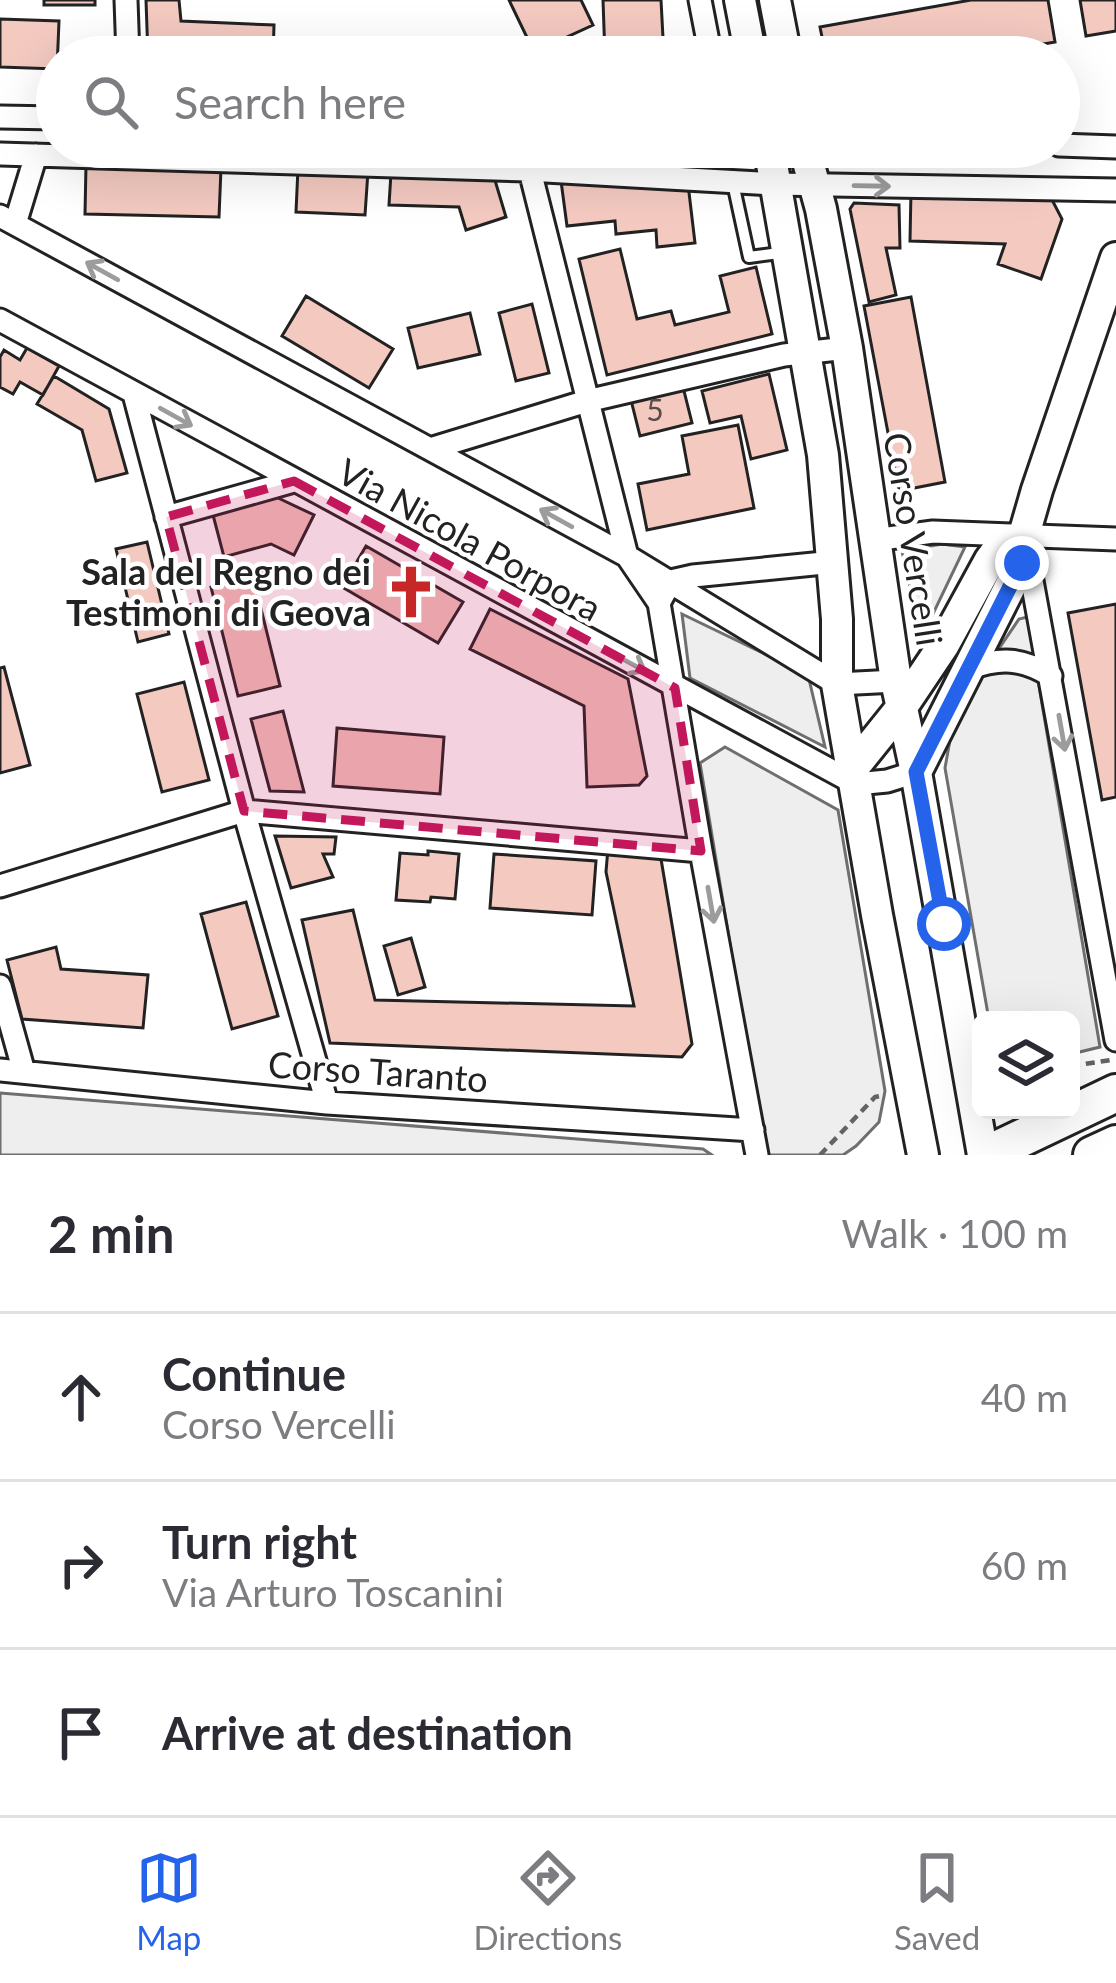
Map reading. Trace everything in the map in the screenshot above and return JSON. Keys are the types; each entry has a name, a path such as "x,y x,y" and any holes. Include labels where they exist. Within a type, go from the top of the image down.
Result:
{"main road":[{"path":"985,1155 1111,1078"},
{"path":"1092,1155 1116,1144"}],"street":[{"path":"126,0 127,36"},
{"path":"700,0 707,36"},
{"path":"740,0 747,36"},
{"path":"775,0 781,36"},
{"path":"0,117 36,118"},
{"path":"1080,146 1116,147"},
{"path":"0,154 36,155 8,220"},
{"path":"529,168 627,556 659,603 757,1155"},
{"path":"620,168 775,184 1116,190"},
{"path":"772,168 823,455 834,562 837,684 923,1155"},
{"name":"Corso Vercelli","path":"810,168 847,348 899,694 985,1155"},
{"name":"Via Nicola Porpora","path":"8,220 627,556 837,684"},
{"path":"854,776 887,781 916,772 1022,563 1024,535 1037,490 1116,258"},
{"name":"Via Nicola Porpora","path":"0,320 675,688 854,776"},
{"path":"430,449 587,401 784,355 847,348"},
{"path":"134,394 327,1103"},
{"path":"166,517 294,481"},
{"path":"874,540 933,532 1116,539"},
{"path":"1024,535 1116,1040"},
{"path":"854,776 899,694 943,646 990,560 999,548 1024,535"},
{"path":"659,603 671,581 834,562"},
{"path":"968,668 1010,660 1026,662 1051,676"},
{"path":"837,684 899,694"},
{"path":"0,886 244,811 701,851"},
{"path":"0,986 24,1072"},
{"name":"Corso Taranto","path":"0,1070 327,1103 752,1130"}],"lane":[{"path":"733,180 749,257 788,252"}],"path":[{"path":"1080,1069 1111,1078"},
{"path":"820,1155 875,1097"}],"highlighted area":[{"path":"294,481 675,688 701,851 244,811 166,517"}],"shaded area":[{"path":"942,544 965,547 921,639 902,551"},
{"path":"682,614 808,675 825,747 690,678"},
{"path":"1027,617 1034,657 996,653 1019,619"},
{"path":"1010,669 1038,680 1100,1047 1080,1052 1080,1011 987,1011 945,768 950,740 981,674"},
{"path":"725,747 838,810 885,1091 879,1122 843,1155 765,1155 700,763"},
{"path":"0,1093 703,1149 712,1155 0,1155"}],"building":[{"path":"44,0 95,0 95,5 44,5"},
{"path":"146,0 179,0 181,21 274,25 274,36 147,36"},
{"path":"509,0 581,0 593,25 569,36 526,36"},
{"path":"603,0 661,0 663,36 604,36"},
{"path":"971,0 1048,0 1054,36 822,36 820,27"},
{"path":"1080,0 1116,0 1116,31 1086,36"},
{"path":"0,19 59,21 58,36 36,36 36,68 0,67"},
{"path":"86,168 221,168 219,217 85,214"},
{"path":"298,168 368,171 365,215 296,212"},
{"path":"391,173 494,177 506,217 466,230 459,207 389,205"},
{"path":"561,181 688,184 695,243 657,247 656,230 616,234 615,221 567,226"},
{"path":"911,190 1049,194 1062,219 1041,279 998,264 1005,244 910,241"},
{"path":"854,203 899,205 900,248 886,248 896,295 869,302 850,209"},
{"path":"620,249 637,319 671,311 675,325 729,312 720,276 756,267 772,334 607,375 579,259"},
{"path":"306,296 393,349 369,388 282,336"},
{"path":"911,297 945,482 899,491 864,306"},
{"path":"532,304 549,373 516,381 499,313"},
{"path":"470,313 480,354 418,368 408,328"},
{"path":"27,348 59,366 43,395 20,382 13,394 0,387 4,350 20,360"},
{"path":"769,374 787,450 751,459 741,416 710,423 702,391"},
{"path":"54,376 109,409 127,473 96,481 82,430 37,404"},
{"path":"681,379 692,423 640,436 629,392"},
{"path":"738,425 754,508 647,530 638,484 689,474 682,436"},
{"path":"276,497 314,515 294,555 271,544 224,557 213,515"},
{"path":"147,542 169,634 138,642 116,549"},
{"path":"366,546 463,602 438,643 342,587"},
{"path":"253,576 280,686 238,696 211,587"},
{"path":"1116,604 1116,797 1102,800 1068,613"},
{"path":"490,609 628,679 647,776 639,785 587,787 584,706 470,649"},
{"path":"4,667 30,765 0,773 0,668"},
{"path":"184,682 209,780 162,792 137,694"},
{"path":"283,711 304,792 270,791 251,719"},
{"path":"337,728 444,737 440,794 333,786"},
{"path":"275,836 336,837 334,854 323,854 333,877 291,888"},
{"path":"608,848 660,853 692,1044 682,1057 330,1043 302,920 353,910 375,1000 634,1006 606,872"},
{"path":"428,851 459,854 455,899 396,900 400,853 428,855"},
{"path":"494,854 596,861 592,915 490,908"},
{"path":"246,902 278,1016 232,1029 201,914"},
{"path":"411,938 425,987 398,995 384,946"},
{"path":"56,947 61,969 148,975 143,1028 22,1019 7,960"}],"place":[{"name":"Sala del Regno dei Testimoni di Geova","path":"411,592"}],"route":[{"path":"944,924 916,772 1022,563"}]}
